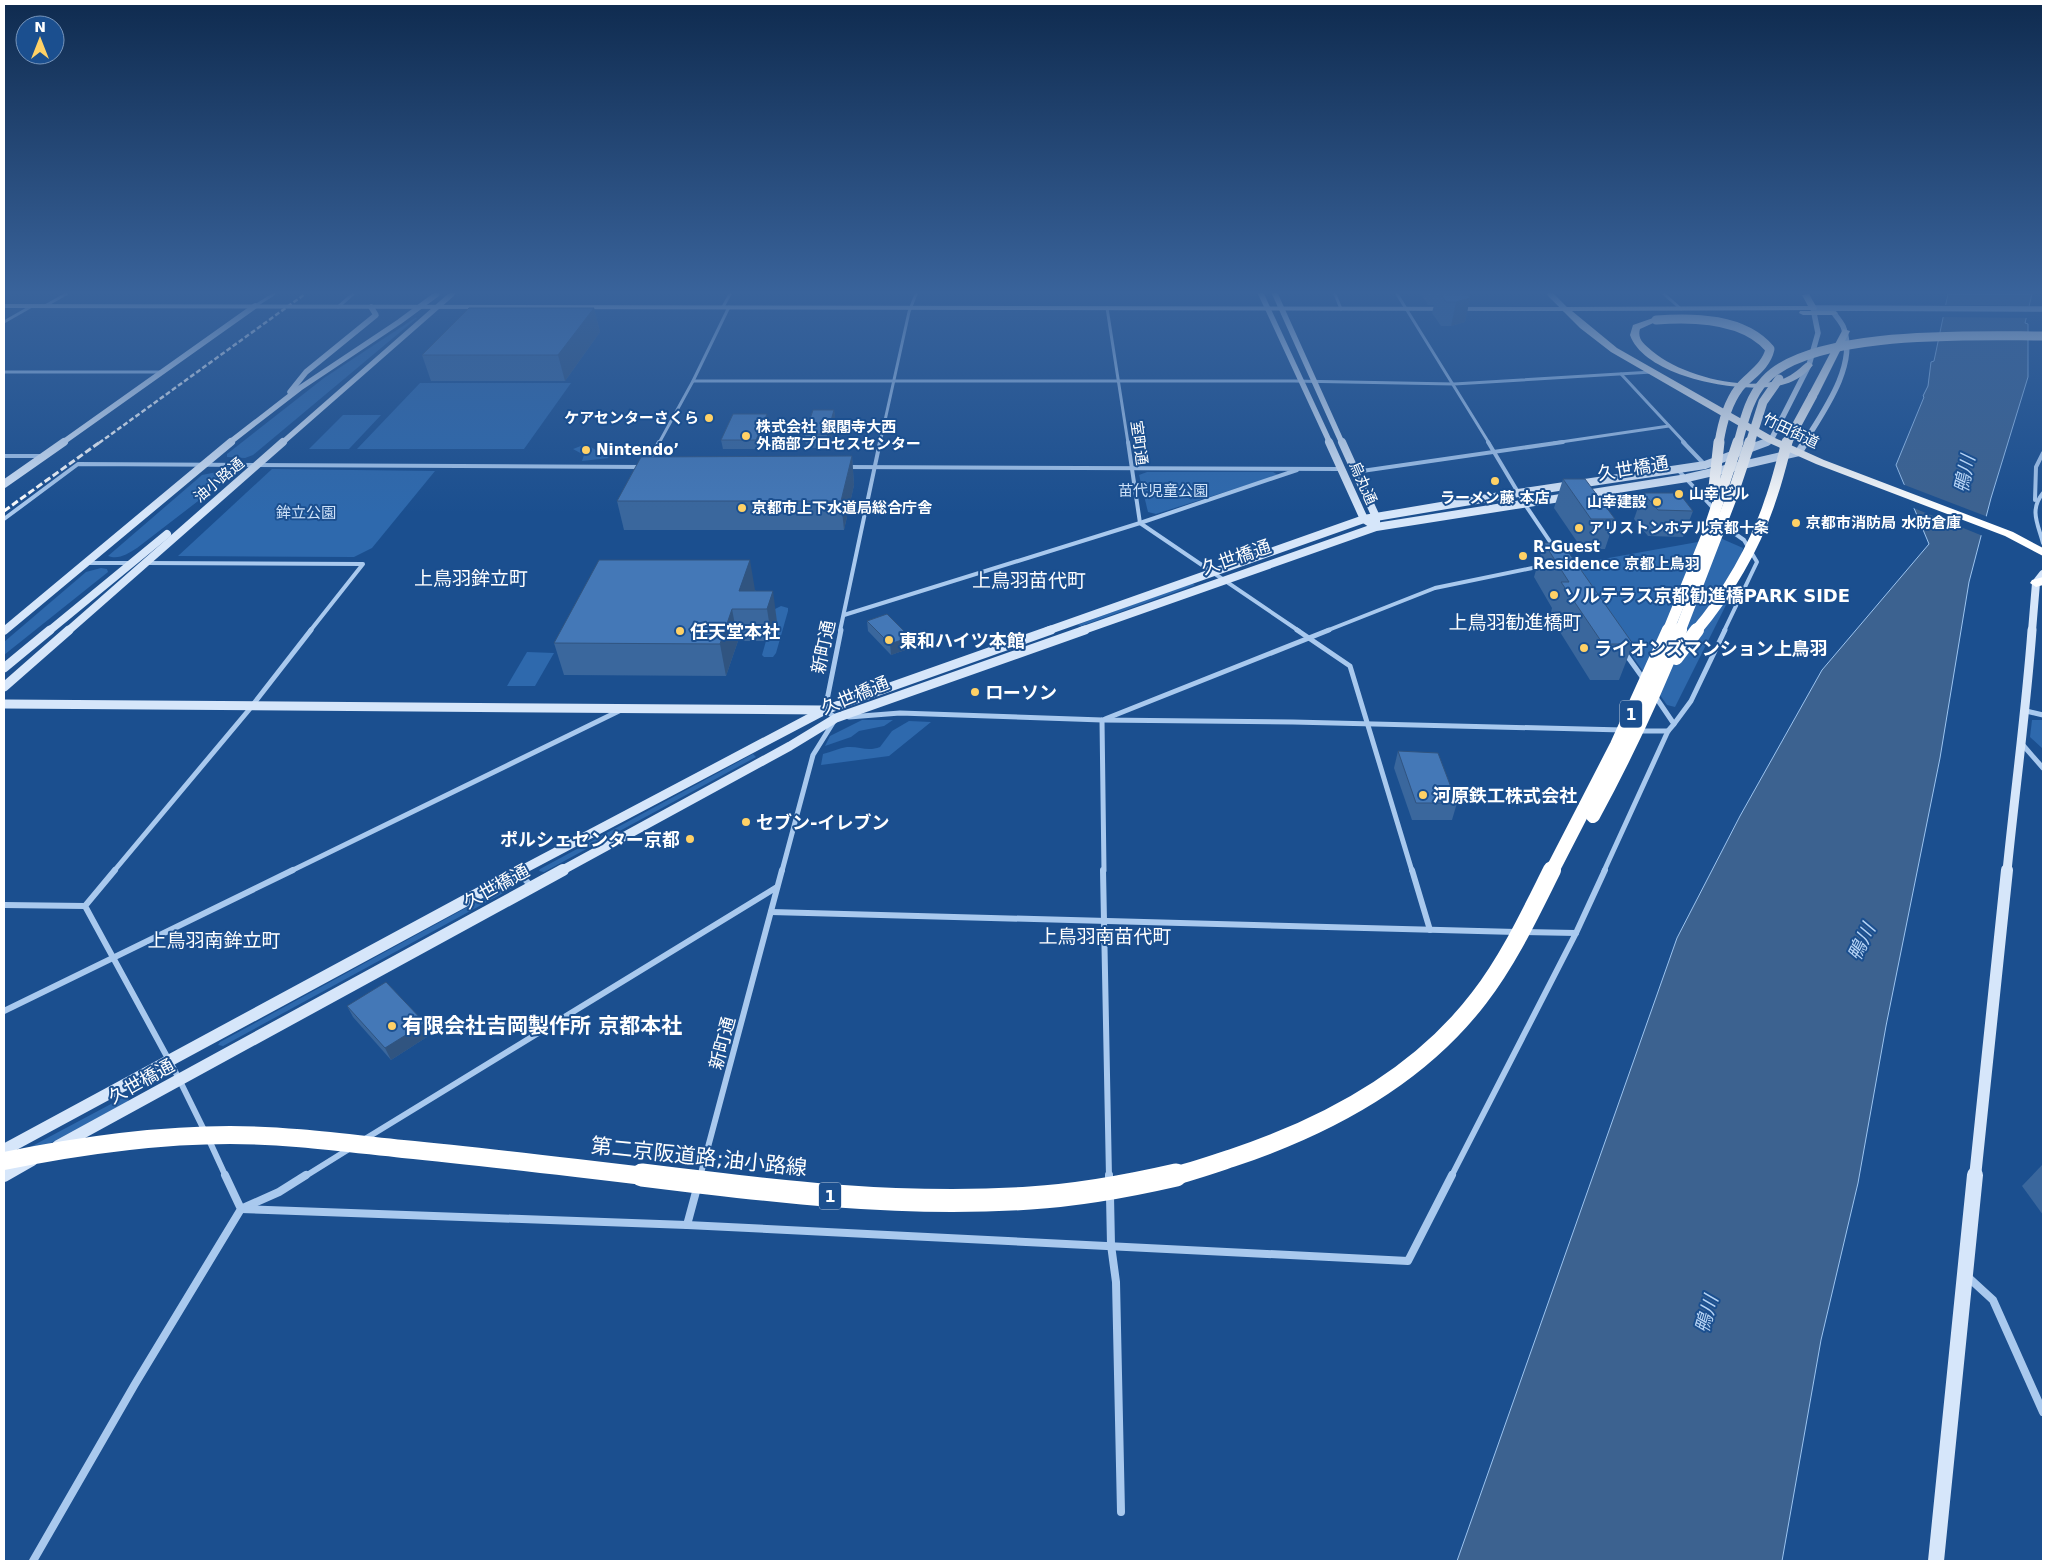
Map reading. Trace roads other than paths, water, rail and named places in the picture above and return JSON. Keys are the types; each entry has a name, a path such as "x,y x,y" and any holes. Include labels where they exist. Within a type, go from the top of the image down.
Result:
{"highway":[{"name":"竹田街道","path":"1643,367 1771,440 2030,544 2043,553"},
{"path":"1674,367 1697,377 1737,384 1772,384 1790,380 1806,367"},
{"path":"1708,532 1725,415 1741,385 1759,367"},
{"name":"第二京阪道路;油小路線","path":"4,1161 86,1146 160,1138 231,1135 295,1138 483,1157 745,1189 859,1198 940,1201 1018,1200 1095,1193 1171,1178 1242,1156 1305,1131 1364,1099 1412,1066 1447,1034 1480,997 1525,924 1616,746 1662,645 1708,532 1752,400 1765,379 1781,367"},
{"name":"第二京阪道路;油小路線","path":"1542,889 1593,816 1628,751 1659,684 1732,496 1763,402 1775,382 1783,375 1798,367"},
{"path":"1659,684 1688,640 1714,610 1750,548 1770,503 1788,438 1827,367"}],"street":[{"path":"4,484 171,367"},
{"path":"283,400 312,367"},
{"name":"油小路通","path":"4,632 202,464 283,400 332,367"},
{"name":"油小路通","path":"4,687 369,367"},
{"path":"645,467 698,367"},
{"name":"新町通","path":"825,710 830,672 844,615 873,468 897,367"},
{"name":"室町通","path":"1117,367 1140,524"},
{"name":"烏丸通","path":"1296,367 1364,519 1376,522"},
{"name":"烏丸通","path":"1307,367 1376,522"},
{"path":"1443,367 1518,493 1558,554"},
{"path":"1771,440 1808,367"},
{"path":"1799,452 1840,380 1844,367"},
{"path":"4,372 164,372"},
{"path":"692,381 1303,381 1454,384 1652,372"},
{"path":"1621,374 1705,466"},
{"path":"1355,472 1669,426"},
{"name":"久世橋通","path":"4,1176 783,749 836,718 1223,580 1376,522 1518,493 1705,466 1771,440"},
{"name":"久世橋通","path":"1376,522 1687,478 1799,452"},
{"path":"2043,453 2036,467 2034,516 2043,543"},
{"path":"4,456 43,456"},
{"path":"4,519 78,464 654,467"},
{"path":"845,468 1342,469"},
{"path":"844,615 1140,524 1302,468"},
{"path":"241,1209 687,1225 1408,1261 1576,933 1668,731 1691,701 1757,562 1744,540 1734,533 1678,470"},
{"path":"2035,500 2043,493"},
{"path":"4,668 178,524 217,499"},
{"name":"久世橋通","path":"4,1150 518,872 825,710 1364,519"},
{"path":"1140,524 1350,666 1430,930"},
{"path":"85,906 252,706 363,564 86,562"},
{"path":"1102,720 1435,588 1545,565"},
{"path":"1936,1561 2020,741 2026,711 2041,579"},
{"path":"1622,648 1674,724"},
{"path":"4,704 825,710 836,718 900,713 1102,720 1668,731"},
{"path":"4,1011 626,708"},
{"path":"2026,711 2043,715"},
{"name":"新町通","path":"687,1225 813,755 836,718"},
{"path":"1102,720 1111,1245 1116,1282 1121,1512"},
{"path":"2020,741 2043,768"},
{"path":"518,872 532,886"},
{"path":"33,1561 241,1209 279,1192 777,887"},
{"path":"4,905 85,906"},
{"path":"85,906 111,959 180,1079 241,1209"},
{"path":"771,912 1576,933"},
{"path":"1966,1276 1993,1300 2043,1412"}],"water":[{"name":"鴨川","path":"1930,367 2028,367 2028,377 1991,498 1969,582 1940,758 1886,1026 1858,1183 1821,1340 1782,1561 1457,1561 1677,938 1740,816 1822,670 1929,544 1896,465 1928,386"}],"railway":[{"path":"99,443 204,367"},
{"path":"4,511 100,442"}],"place":[{"name":"ケアセンターさくら","path":"709,418"},
{"name":"株式会社 銀閣寺大西 外商部プロセスセンター","path":"746,436"},
{"name":"Nintendo’","path":"586,450"},
{"name":"ラーメン藤 本店","path":"1495,481"},
{"name":"山幸ビル","path":"1679,494"},
{"name":"山幸建設","path":"1657,502"},
{"name":"京都市上下水道局総合庁舎","path":"742,508"},
{"name":"京都市消防局 水防倉庫","path":"1796,523"},
{"name":"アリストンホテル京都十条","path":"1579,528"},
{"name":"R-Guest Residence 京都上鳥羽","path":"1523,556"},
{"name":"ソルテラス京都勧進橋PARK SIDE","path":"1554,595"},
{"name":"任天堂本社","path":"680,631"},
{"name":"東和ハイツ本館","path":"889,640"},
{"name":"ライオンズマンション上鳥羽","path":"1584,648"},
{"name":"ローソン","path":"975,692"},
{"name":"河原鉄工株式会社","path":"1423,795"},
{"name":"セブン-イレブン","path":"746,822"},
{"name":"ポルシェセンター京都","path":"690,839"},
{"name":"有限会社吉岡製作所 京都本社","path":"392,1026"}],"district":[{"name":"上鳥羽鉾立町","path":"471,578"},
{"name":"上鳥羽苗代町","path":"1029,580"},
{"name":"上鳥羽勧進橋町","path":"1515,622"},
{"name":"上鳥羽南苗代町","path":"1105,936"},
{"name":"上鳥羽南鉾立町","path":"214,940"}],"park label":[{"name":"苗代児童公園","path":"1163,491"},
{"name":"鉾立公園","path":"306,513"}]}
